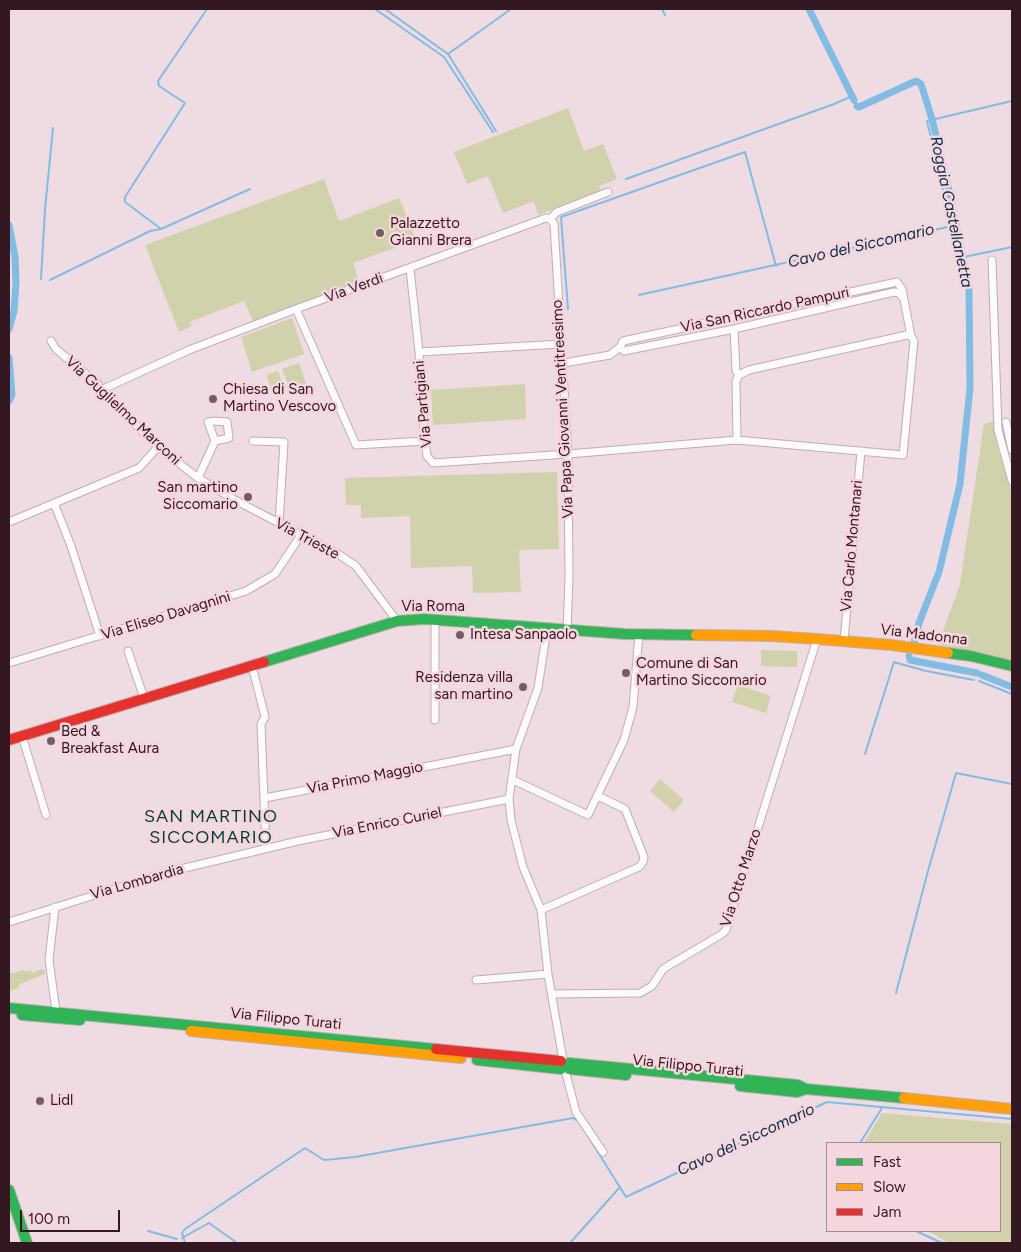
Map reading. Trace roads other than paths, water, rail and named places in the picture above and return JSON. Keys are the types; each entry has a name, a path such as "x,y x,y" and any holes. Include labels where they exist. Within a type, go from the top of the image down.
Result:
{"main road":[{"name":"Via Roma","path":"9,738 22,736 397,621 435,620 546,629 639,634 771,636 844,642"},
{"name":"Via Madonna","path":"844,642 892,645 971,656 1012,667"},
{"name":"Via Filippo Turati","path":"9,1008 56,1011 564,1065 797,1092 806,1089 1012,1109"},
{"name":"Via Filippo Turati","path":"9,1014 564,1065"},
{"path":"9,1190 27,1243"}],"street":[{"name":"Via Verdi","path":"101,390 189,350 546,218 550,219 557,212 608,192"},
{"name":"Via Papa Giovanni Ventitreesimo","path":"550,219 554,224 568,454 569,578 567,630"},
{"path":"992,260 998,430 1012,481"},
{"name":"Via Partigiani","path":"410,268 419,352 425,442 428,456 433,463 568,454"},
{"name":"Via San Riccardo Pampuri","path":"564,364 610,355 620,347 623,341 897,282 902,289 903,298"},
{"name":"Via San Riccardo Pampuri","path":"620,347 624,351 731,330 894,292 899,293 903,298"},
{"path":"568,454 737,440 903,455 914,341 911,336 903,298"},
{"path":"296,309 356,445 425,442"},
{"path":"742,315 744,326"},
{"path":"725,318 731,330"},
{"name":"Via San Riccardo Pampuri","path":"731,330 736,371 739,375 736,381 737,440"},
{"path":"739,375 758,368 907,335 911,336"},
{"name":"Via Guglielmo Marconi","path":"51,341 56,349 98,384 101,390 158,447 198,478"},
{"path":"419,352 562,344"},
{"path":"1006,422 1011,448"},
{"path":"198,478 215,441"},
{"path":"253,441 284,442 279,524"},
{"path":"9,522 139,468 158,447"},
{"name":"Via Carlo Montanari","path":"844,642 861,451"},
{"name":"Via Trieste","path":"198,478 279,524 338,554 356,566 397,621"},
{"path":"54,503 71,546 100,636"},
{"name":"Via Eliseo Davagnini","path":"9,663 246,591 275,574 301,535"},
{"path":"435,620 435,720"},
{"path":"546,629 538,688 516,749 509,799 511,820 522,867 541,910 548,974 564,1065 576,1112 602,1152"},
{"path":"513,780 588,815 624,740 633,707 639,634"},
{"name":"Via Otto Marzo","path":"552,994 640,993 652,986 663,969 726,930 817,639"},
{"path":"128,650 144,698"},
{"path":"252,666 265,717 261,724 266,849"},
{"path":"22,736 46,815"},
{"name":"Via Primo Maggio","path":"265,798 516,749"},
{"path":"541,910 639,867 643,862 644,857 626,809 598,796"},
{"name":"Via Enrico Curiel","path":"266,849 355,829 509,799"},
{"name":"Via Lombardia","path":"9,922 168,872 266,849"},
{"path":"55,906 49,960 56,1011"},
{"path":"476,980 548,974"}],"waterway":[{"name":"Cavo del Siccomario","path":"161,229 125,202 125,197 185,103 159,86 158,81 207,9"},
{"name":"Cavo del Siccomario","path":"375,9 444,57 493,132"},
{"name":"Cavo del Siccomario","path":"385,9 448,54 496,131"},
{"name":"Cavo del Siccomario","path":"448,54 511,9"},
{"name":"Cavo del Siccomario","path":"662,9 665,15"},
{"name":"Roggia Castellanetta","path":"809,9 854,100"},
{"name":"Roggia Castellanetta","path":"857,106 859,107 916,81 921,84 932,119 948,186 969,287 970,388 960,484 939,572 919,623 914,643"},
{"path":"626,179 852,96"},
{"name":"Cavo del Siccomario","path":"639,295 952,226 927,121 1012,101"},
{"name":"Cavo del Siccomario","path":"41,279 45,209 53,128"},
{"path":"568,309 561,217 745,152 776,266"},
{"name":"Cavo del Siccomario","path":"50,280 150,231 161,229 250,189"},
{"path":"9,225 15,257 16,283 14,311 9,329"},
{"path":"964,257 1012,247"},
{"path":"9,358 12,394 9,401"},
{"name":"Roggia Castellanetta","path":"909,656 910,660 977,673"},
{"name":"Cavo del Siccomario","path":"865,754 894,662 926,671 974,680"},
{"name":"Roggia Castellanetta","path":"982,675 1012,687"},
{"name":"Cavo del Siccomario","path":"979,681 1012,694"},
{"name":"Cavo del Siccomario","path":"896,993 956,773 1012,784"},
{"path":"185,1243 182,1233 185,1229 305,1148 324,1160 355,1157 573,1118 579,1122 626,1197 827,1102 1012,1119"},
{"name":"Cavo del Siccomario","path":"861,1142 882,1108"},
{"path":"570,1243 620,1187"},
{"path":"182,1238 209,1223 237,1243"},
{"path":"148,1231 177,1239"},
{"name":"Cavo del Siccomario","path":"918,1232 942,1243"}],"place":[{"name":"Palazzetto Gianni Brera","path":"380,233"},
{"name":"Chiesa di San Martino Vescovo","path":"213,399"},
{"name":"San martino Siccomario","path":"248,497"},
{"name":"Intesa Sanpaolo","path":"460,635"},
{"name":"Comune di San Martino Siccomario","path":"626,673"},
{"name":"Residenza villa san martino","path":"523,687"},
{"name":"Bed & Breakfast Aura","path":"51,741"},
{"name":"Lidl","path":"40,1101"}],"district":[{"name":"SAN MARTINO SICCOMARIO","path":"211,828"}]}
